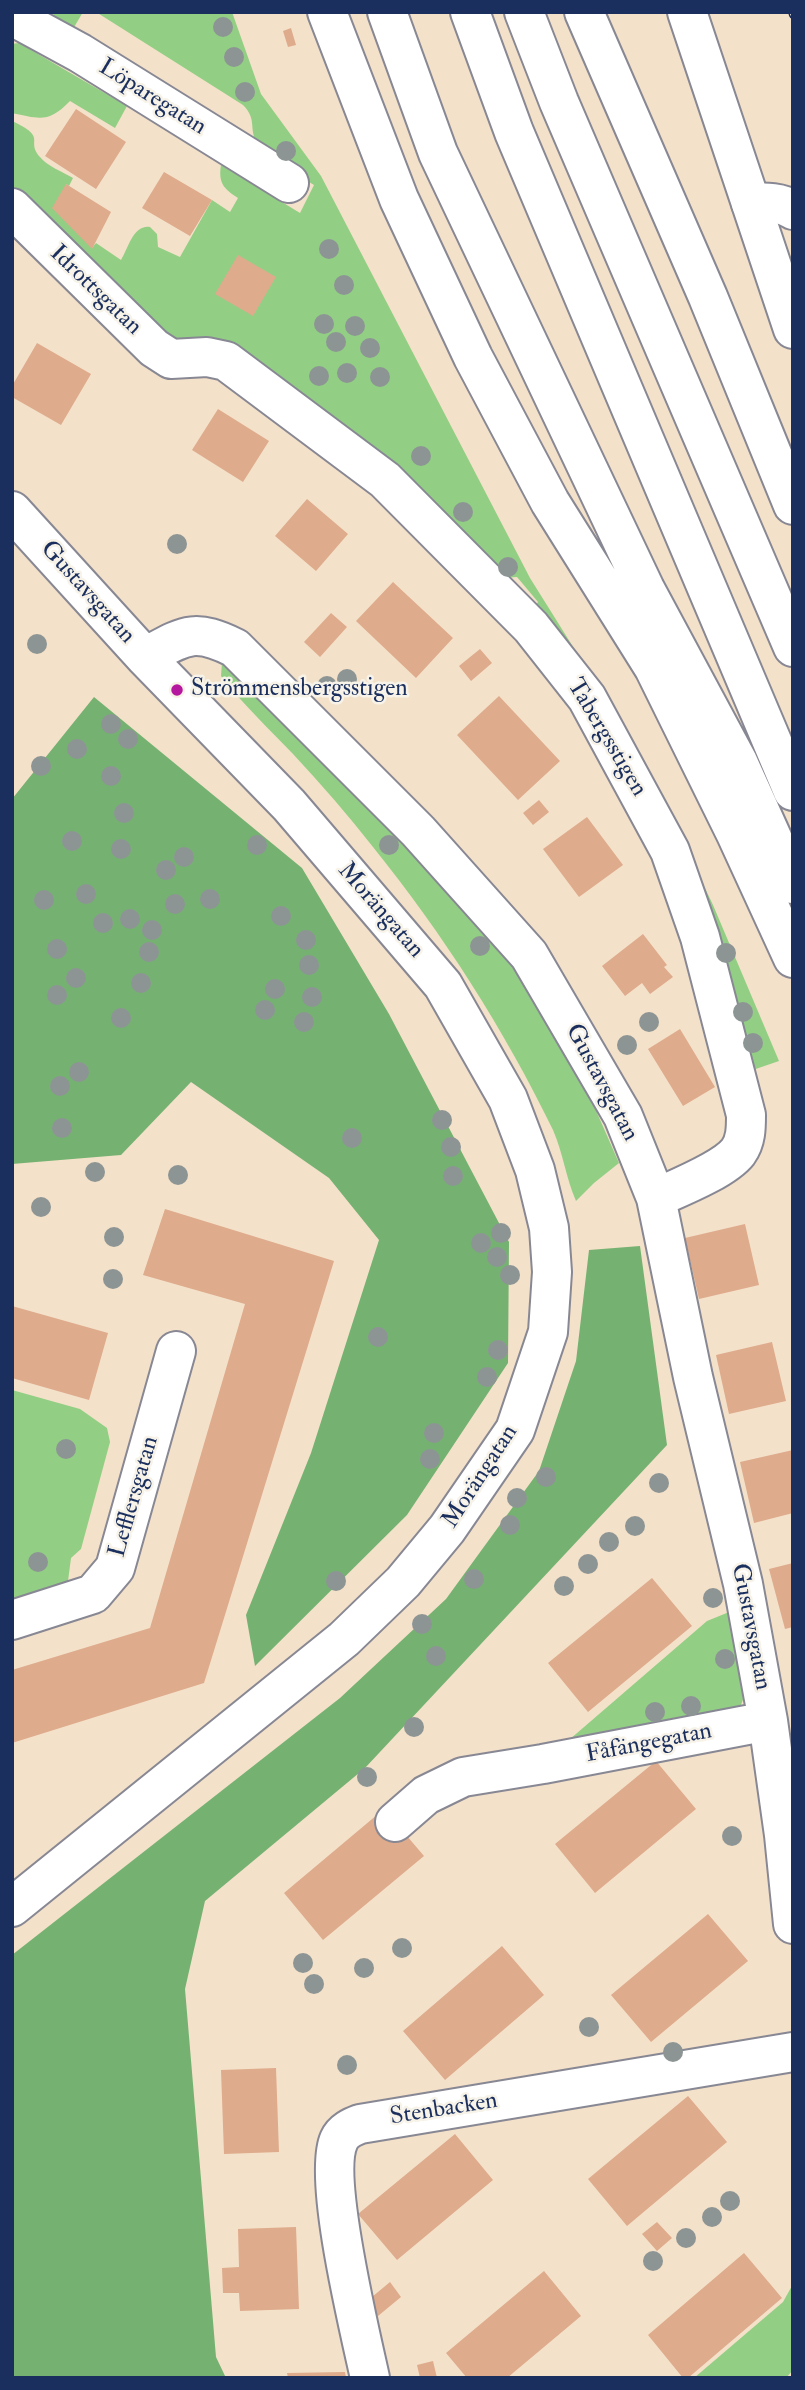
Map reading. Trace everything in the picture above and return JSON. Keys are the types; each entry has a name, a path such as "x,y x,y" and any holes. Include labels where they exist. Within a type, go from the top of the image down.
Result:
{"main road":[{"path":"327,12 398,199 473,357 550,502 654,668 736,834 793,958"},
{"path":"387,12 438,153 645,589 738,762 793,884"},
{"path":"470,12 514,132 793,791"},
{"path":"524,12 559,102 793,647"},
{"path":"584,12 713,310 793,505"},
{"path":"687,12 793,329"},
{"name":"Löparegatan","path":"12,16 80,53 289,183"},
{"path":"751,203 786,205 793,210"},
{"name":"Idrottsgatan","path":"12,208 154,348 171,359 186,359"},
{"name":"Tabergsstigen","path":"186,359 226,361 385,480 531,627 587,698 612,740 670,851 700,937 746,1115 746,1136 739,1151 702,1176 656,1198"},
{"name":"Gustavsgatan","path":"18,530 145,657 173,642 196,635 213,637 234,648 418,831 529,955 623,1116 656,1198 693,1377 743,1584 768,1721 793,1924"},
{"name":"Morängatan","path":"12,1907 344,1639 403,1582 447,1529 515,1430 548,1332 551,1261 549,1228 535,1170 508,1100 443,985 289,806 145,657"},
{"name":"Lefflersgatan","path":"12,1620 93,1594 115,1568 176,1351"},
{"name":"Fåfängegatan","path":"395,1822 426,1795 463,1776 768,1721"},
{"name":"Stenbacken","path":"370,2378 349,2282 337,2195 335,2157 339,2139 348,2129 360,2124 793,2052"}],"green space":[{"path":"53,12 83,12 73,29 54,17"},
{"path":"96,12 232,12 261,94 321,176 530,578 630,738 666,806 713,905 779,1061 744,1073 721,993 530,613 538,602 517,577 503,578 173,341 12,193 12,121 30,131 34,147 43,160 73,178 69,186 66,184 92,248 96,243 121,260 139,229 150,227 157,234 158,247 180,257 212,200 230,212 238,198 223,185 221,165 300,213 314,185 261,148 254,136 250,115 243,105"},
{"path":"19,43 127,106 115,128 70,101 56,113 44,118 12,113 12,44"},
{"path":"222,662 356,786 493,939 527,983 580,1074 619,1163 576,1201 553,1130 514,1055 471,983 424,914 354,823 224,680 221,676"},
{"path":"94,697 302,868 389,1014 509,1242 508,1363 407,1515 255,1666 246,1615 311,1453 379,1240 329,1178 191,1082 121,1155 12,1164 12,799"},
{"path":"640,1246 667,1445 365,1768 205,1901 185,1989 216,2357 226,2378 12,2378 12,1955 340,1698 446,1599 539,1471 576,1361 589,1250"},
{"path":"12,1390 80,1409 107,1428 110,1442 81,1549 71,1558 68,1581 63,1585 12,1600"},
{"path":"734,1610 747,1688 741,1705 724,1716 562,1746 707,1621"},
{"path":"793,2284 793,2370 786,2378 694,2378 783,2302"}],"building":[{"path":"291,28 296,45 288,47 283,31"},
{"path":"76,109 126,142 96,189 45,156"},
{"path":"164,172 212,200 190,236 142,208"},
{"path":"66,184 111,212 92,249 52,208"},
{"path":"238,255 276,277 253,316 215,294"},
{"path":"37,343 91,374 61,425 12,397 12,386"},
{"path":"218,409 269,441 243,482 192,450"},
{"path":"307,499 348,534 316,571 275,536"},
{"path":"393,582 453,638 416,678 356,621"},
{"path":"331,613 347,627 320,657 304,642"},
{"path":"480,649 492,663 471,681 459,666"},
{"path":"499,696 560,761 518,800 457,735"},
{"path":"539,800 549,812 533,825 523,813"},
{"path":"587,817 623,865 579,897 543,849"},
{"path":"643,934 673,977 650,994 642,983 625,996 602,966"},
{"path":"680,1029 715,1087 683,1106 648,1049"},
{"path":"165,1209 334,1261 204,1683 12,1743 12,1670 150,1628 245,1304 143,1275"},
{"path":"745,1224 759,1285 699,1299 685,1238"},
{"path":"12,1306 108,1333 89,1400 12,1378"},
{"path":"772,1342 786,1401 729,1414 716,1355"},
{"path":"793,1450 793,1513 754,1523 740,1462"},
{"path":"793,1563 793,1627 785,1629 769,1569"},
{"path":"652,1578 692,1626 588,1712 548,1663"},
{"path":"656,1761 696,1809 595,1893 555,1844"},
{"path":"384,1809 424,1856 323,1940 284,1893"},
{"path":"708,1914 748,1961 651,2042 611,1995"},
{"path":"502,1946 544,1995 445,2080 403,2031"},
{"path":"276,2068 279,2152 224,2154 221,2070"},
{"path":"688,2096 727,2142 627,2226 588,2179"},
{"path":"455,2134 493,2180 397,2260 358,2214"},
{"path":"657,2222 672,2238 657,2251 642,2234"},
{"path":"296,2227 299,2309 240,2311 239,2293 223,2293 222,2268 239,2267 238,2229"},
{"path":"744,2253 782,2298 688,2378 683,2378 648,2335"},
{"path":"544,2271 581,2316 507,2378 467,2378 446,2353"},
{"path":"390,2282 401,2297 378,2316 366,2302"},
{"path":"433,2361 437,2378 420,2378 417,2365"},
{"path":"345,2372 346,2378 288,2378 287,2373"}],"place":[{"name":"Strömmensbergsstigen","path":"177,690"}]}
